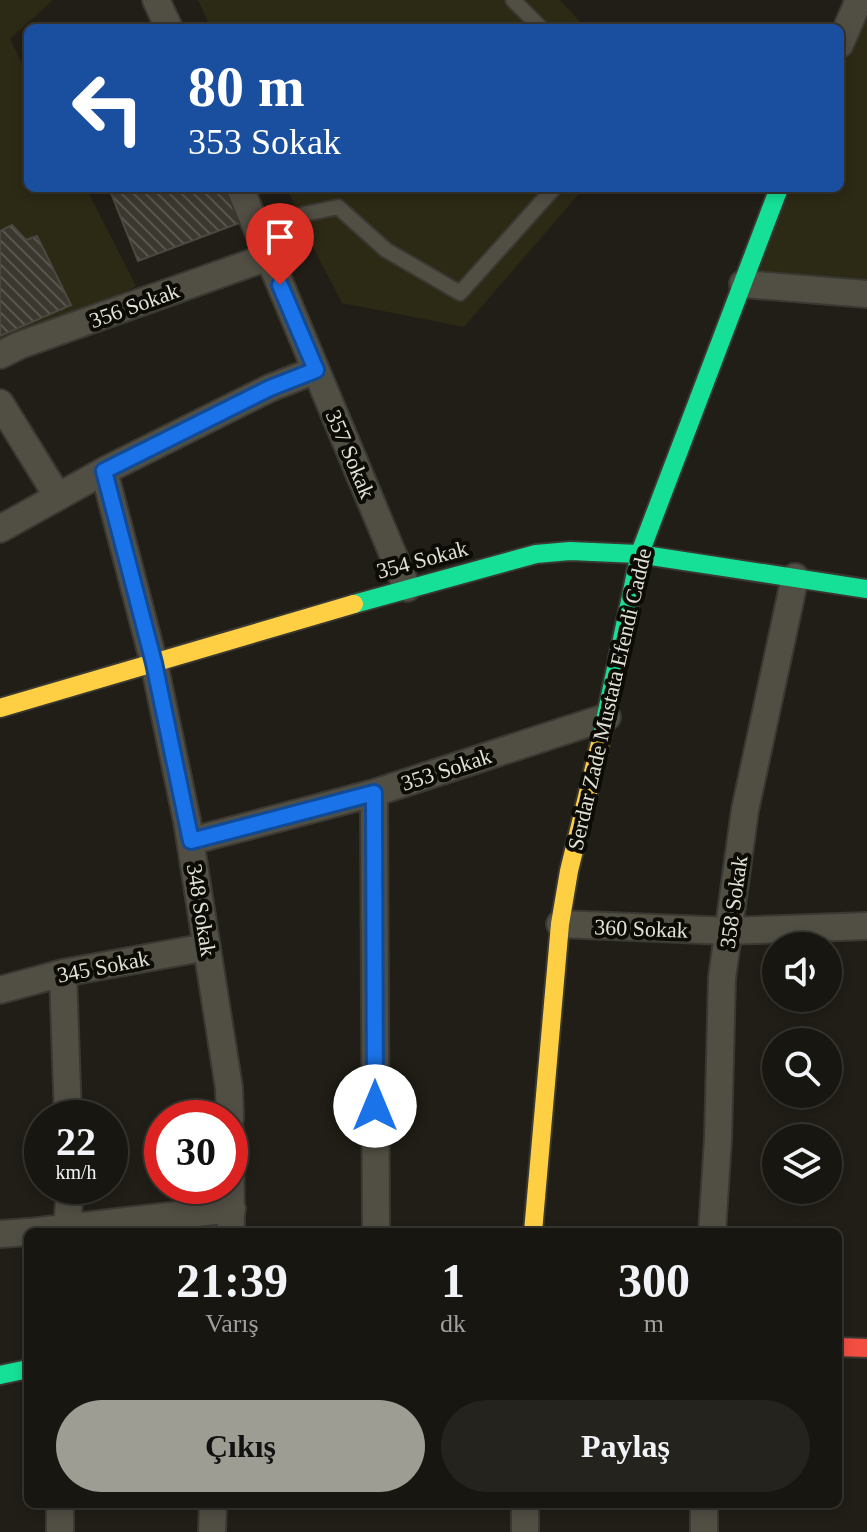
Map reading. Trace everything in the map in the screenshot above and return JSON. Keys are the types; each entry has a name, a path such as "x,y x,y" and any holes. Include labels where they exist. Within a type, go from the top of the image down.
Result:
{"street":[{"path":"156,0 167,24"},
{"path":"844,35 859,0"},
{"name":"357 Sokak","path":"242,192 407,588"},
{"name":"Serdar Zade Mustata Efendi Cadde","path":"533,1228 560,924 640,553 778,192"},
{"name":"356 Sokak","path":"0,355 20,345 268,257"},
{"path":"743,284 867,294"},
{"path":"0,529 104,471 270,388 316,370"},
{"path":"0,403 58,497"},
{"name":"348 Sokak","path":"104,471 154,663 191,841 229,1100"},
{"name":"354 Sokak","path":"0,708 407,588 536,554 640,553 867,589"},
{"name":"358 Sokak","path":"712,1228 722,978 745,810 795,577"},
{"name":"353 Sokak","path":"191,841 374,793 607,717"},
{"path":"374,793 376,1228"},
{"name":"360 Sokak","path":"560,924 729,931 867,926"},
{"name":"345 Sokak","path":"0,990 63,973 207,947"},
{"path":"63,973 67,1100"},
{"path":"67,1228 69,1204"},
{"path":"104,1228 232,1221"},
{"path":"0,1234 24,1232"},
{"path":"842,1347 867,1348"},
{"path":"0,1375 24,1370"},
{"path":"60,1508 60,1532"},
{"path":"212,1532 213,1508"},
{"path":"525,1508 525,1532"},
{"path":"704,1508 704,1532"}],"lane":[{"path":"513,0 537,24"},
{"path":"257,229 338,207 386,250 460,293 550,192"}],"shaded area":[{"path":"0,0 53,0 10,39 24,67 24,192 88,192 136,286 0,355"},
{"path":"198,0 560,0 582,24 209,24"},
{"path":"867,0 867,296 743,284 778,192 844,192 844,37"},
{"path":"289,192 581,192 464,327 342,303"}],"building":[{"path":"111,192 228,192 242,222 138,261"},
{"path":"12,225 26,240 37,236 71,305 0,336 0,231"}],"traffic: fast":[{"path":"602,735 640,553 777,192"},
{"path":"354,604 536,554 570,551 638,554 867,589"},
{"path":"0,1375 24,1370"}],"traffic: slow":[{"path":"0,708 354,604"},
{"path":"533,1228 560,924 569,871 602,735"}],"traffic: jam":[{"path":"842,1347 867,1348"}],"route":[{"path":"280,285 316,370 270,388 104,471 154,663 191,841 374,793 375,1106"}]}
